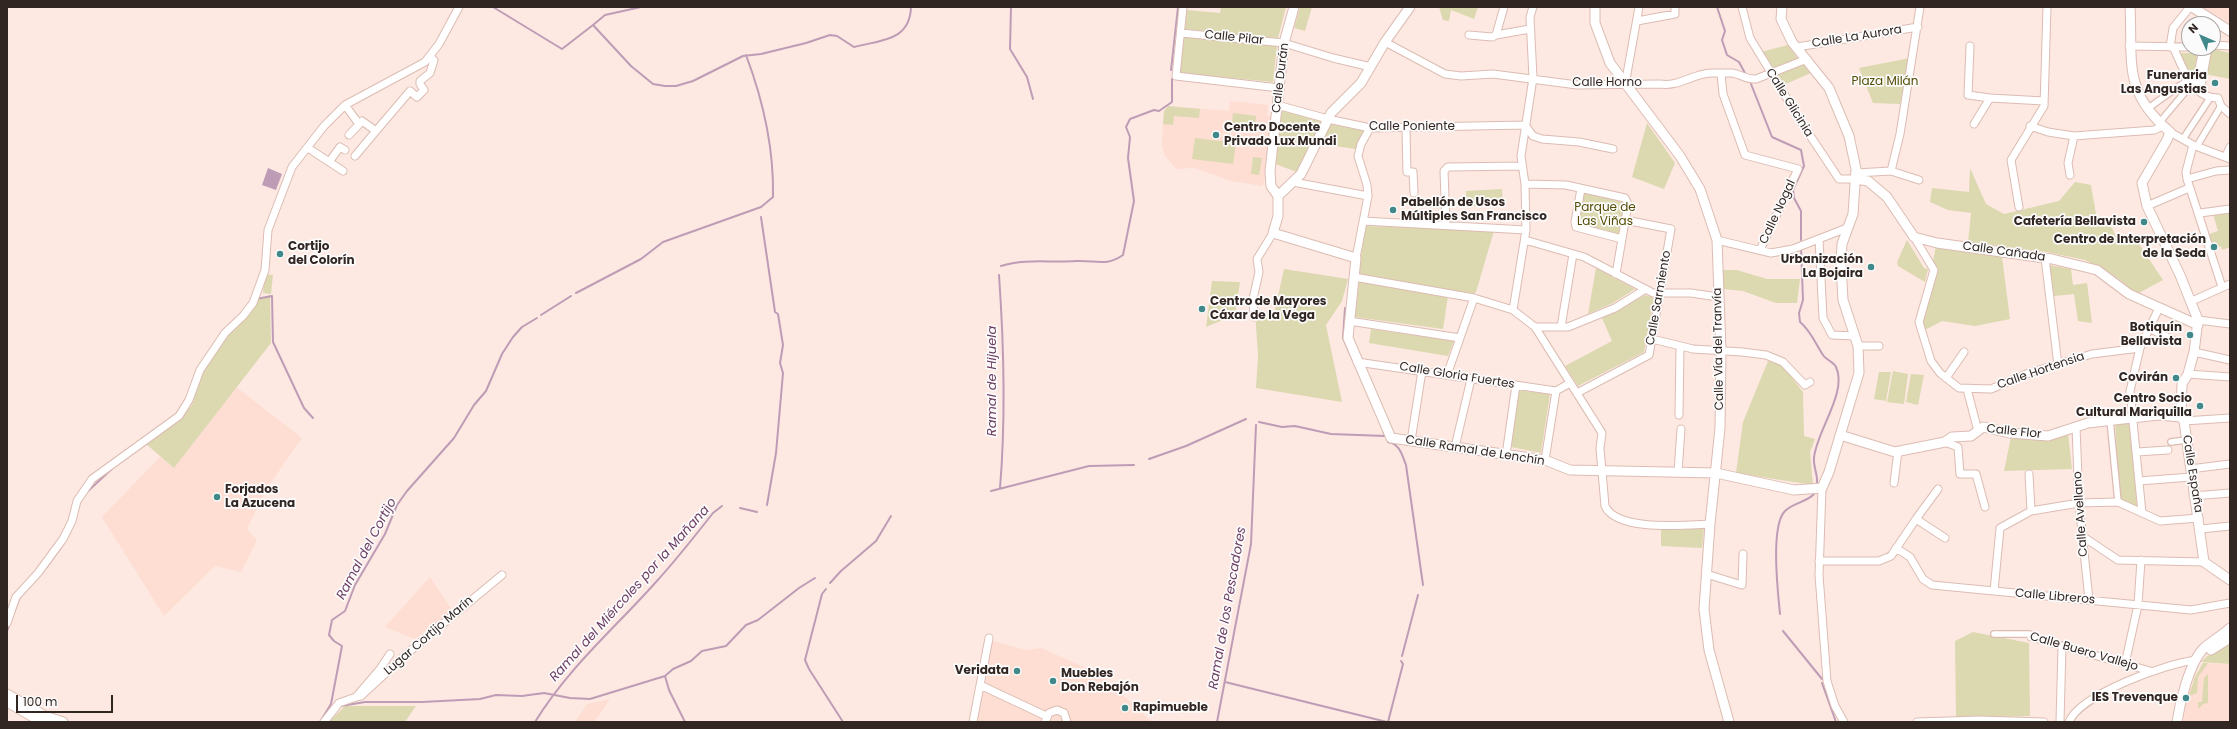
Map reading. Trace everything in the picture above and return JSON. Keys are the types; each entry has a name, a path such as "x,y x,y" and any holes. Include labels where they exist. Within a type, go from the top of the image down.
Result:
{"street":[{"path":"7,623 16,597 38,573 63,539 82,490 92,479 179,416 189,400 200,370 225,333 243,316 253,303 265,270 268,230 292,168 345,105 354,98 415,69 430,56 439,44 459,7"},
{"path":"1183,7 1176,76 1279,88"},
{"name":"Calle Durán","path":"1278,196 1271,186 1270,178 1284,43 1294,7"},
{"path":"1254,317 1252,298 1259,272 1257,259 1273,233 1278,216 1278,196 1301,174 1328,119 1345,97 1361,83 1385,42 1410,7"},
{"path":"1496,35 1504,7"},
{"path":"1513,310 1526,230 1525,184 1521,156 1533,78 1530,17 1533,7"},
{"name":"Calle Vía del Tranvía","path":"1595,7 1595,23 1601,43 1610,63 1625,85 1680,156 1700,189 1716,240 1721,351 1720,428 1710,524 1704,609 1709,650 1730,722"},
{"path":"1625,85 1637,21 1638,7"},
{"path":"1637,21 1675,14 1675,7"},
{"name":"Calle Glicinia","path":"1742,7 1750,38 1840,179 1856,176"},
{"path":"1782,7 1781,19 1797,47 1829,88 1849,136 1856,176 1853,214 1842,244 1843,293 1858,346 1859,373 1829,472 1822,488 1820,561 1828,681 1835,706 1844,722"},
{"path":"1891,171 1900,134 1920,7"},
{"path":"2019,207 2010,160 2044,106 2047,7"},
{"path":"2130,7 2129,46 2135,85 2147,109 2164,127 2195,145 2228,158 2230,147"},
{"path":"2204,16 2191,7 2173,28 2172,47 2194,86 2210,98 2218,98 2221,106 2230,114"},
{"path":"2221,26 2230,31"},
{"name":"Calle La Aurora","path":"1797,47 1918,27"},
{"path":"1469,35 1496,35 1530,29"},
{"name":"Calle Pilar","path":"1181,33 1284,43 1333,58 1371,67"},
{"name":"Calle Horno","path":"1385,42 1445,74 1493,74 1533,78 1577,85 1660,84 1671,86 1702,74 1713,72 1721,74 1732,72 1748,79 1756,79 1807,60"},
{"path":"1970,46 1968,95 1990,98 2044,101"},
{"path":"2129,46 2181,47"},
{"path":"355,156 410,91 417,97 424,90 420,84 420,81 432,68 434,60 430,56"},
{"path":"2194,86 2201,56"},
{"path":"2030,126 2048,132 2074,136 2154,130 2164,127 2194,86 2205,56"},
{"name":"Calle Nogal","path":"1721,74 1723,94 1745,155 1798,169 1760,250"},
{"path":"2147,109 2194,86"},
{"path":"1974,124 1990,98"},
{"path":"2183,139 2210,98"},
{"path":"345,105 359,124"},
{"name":"Calle Poniente","path":"1277,105 1328,119 1370,128 1406,129 1526,125"},
{"path":"2221,106 2195,145 2186,172 2189,188 2200,214 2222,287"},
{"path":"349,135 362,121 365,121 376,131"},
{"path":"1526,125 1533,136 1542,139 1579,142 1613,150"},
{"name":"Calle España","path":"2164,127 2167,140 2142,183 2147,206 2192,301 2198,323 2194,352 2188,374 2182,384 2182,419 2195,511 2199,518 2201,529 2204,562"},
{"path":"1357,362 1348,338 1349,321 1356,258 1368,196 1367,186 1358,156 1370,128"},
{"path":"1406,129 1407,172 1413,172 1414,193"},
{"path":"2070,175 2068,163 2074,136"},
{"path":"329,162 340,147 345,150"},
{"path":"308,148 344,171"},
{"path":"1446,224 1444,171 1448,168 1522,166"},
{"path":"2187,179 2216,171 2230,170"},
{"path":"1856,176 1891,171 1919,180"},
{"path":"1856,176 1868,181 1887,198 1914,237"},
{"path":"1292,182 1368,196"},
{"path":"1525,184 1566,185 1625,198 1628,204 1616,274"},
{"path":"1581,188 1575,226 1622,239"},
{"path":"2147,206 2189,188"},
{"path":"2200,214 2230,208"},
{"name":"Calle Sarmiento","path":"1577,393 1649,355 1671,230 1625,220"},
{"path":"1363,221 1446,224 1526,230"},
{"path":"1716,240 1771,253 1793,249 1848,228"},
{"path":"1273,233 1356,258"},
{"name":"Calle Cañada","path":"1914,237 1937,242 2045,258 2097,270 2129,294 2158,308 2198,323"},
{"name":"Calle Hortensia","path":"1914,237 1934,270 1919,322 1931,361 1946,378 1959,388 1991,389 2029,373 2108,350 2140,348"},
{"path":"1819,239 1823,318 1832,335 1855,336"},
{"path":"1525,240 1584,257 1644,290 1653,293 1691,293 1718,297"},
{"path":"1561,327 1573,254"},
{"path":"2045,258 2058,365"},
{"path":"1354,277 1474,298 1513,310 1535,327 1602,433 1600,448 1604,470 1605,506 1608,511 1625,520 1638,523 1660,525 1710,524"},
{"path":"2192,301 2230,284"},
{"path":"1535,327 1568,327 1615,308 1644,290"},
{"path":"1447,375 1474,298"},
{"path":"2142,513 2134,418 2130,390 2140,348 2158,308"},
{"path":"1349,321 1460,338"},
{"path":"2198,323 2230,324"},
{"path":"2149,328 2175,341"},
{"path":"1652,340 1680,347 1766,355 1783,362 1805,386 1810,382"},
{"path":"1858,346 1879,346"},
{"path":"1679,415 1680,347"},
{"path":"1946,378 1964,352"},
{"path":"2194,352 2230,360"},
{"name":"Calle Gloria Fuertes","path":"1357,362 1556,391"},
{"name":"Calle Ramal de Lenchín","path":"1357,362 1391,438 1545,460 1570,470 1716,473 1794,490 1822,488"},
{"path":"1411,441 1422,371"},
{"path":"2188,374 2230,377"},
{"path":"1455,447 1471,379"},
{"path":"1545,460 1556,391 1570,382"},
{"path":"1506,455 1516,385"},
{"path":"1967,389 1978,431"},
{"name":"Calle Flor","path":"1840,435 1898,451 1945,442 1952,437 1971,436 1983,427 2010,433 2048,436 2088,423 2110,420 2158,415 2182,419"},
{"path":"2182,419 2230,418"},
{"path":"2110,420 2118,502"},
{"name":"Calle Avellano","path":"2076,427 2079,503 2089,600"},
{"path":"1678,472 1681,429"},
{"path":"2171,442 2186,440"},
{"path":"1945,442 1958,447 1960,474 1976,474 1985,507"},
{"path":"2137,452 2168,450"},
{"path":"1894,483 1898,451"},
{"path":"2139,481 2190,473 2230,464"},
{"path":"2029,474 2031,511"},
{"path":"1820,561 1879,561 1891,556 1938,489"},
{"path":"2193,496 2230,493"},
{"path":"1994,591 2000,528 2031,511 2079,503 2118,502 2160,521 2199,518"},
{"path":"1916,519 1945,538"},
{"path":"2201,529 2230,526"},
{"path":"2082,536 2118,560 2204,562 2230,580"},
{"name":"Calle Libreros","path":"1896,548 1910,557 1923,579 1932,585 2191,610 2230,603"},
{"path":"1706,574 1742,585 1743,554"},
{"path":"2126,664 2138,605 2141,560"},
{"name":"Lugar Cortijo Marín","path":"324,722 339,703 361,696 410,651 502,575"},
{"path":"2177,722 2182,698 2196,660 2202,650 2230,628"},
{"name":"Calle Buero Vallejo","path":"1994,634 2030,634 2031,637 2150,672"},
{"path":"973,722 989,638"},
{"path":"2069,722 2071,717 2082,707 2107,691 2150,672 2180,662 2196,660 2230,638"},
{"path":"2060,722 2062,646"},
{"name":"Lugar Cortijo Marín","path":"356,697 380,669 390,654"},
{"path":"980,685 1046,719 1052,710 1061,711 1066,717 1067,722"},
{"path":"7,694 45,716 63,722"},
{"path":"7,702 42,722"},
{"path":"1917,722 1979,720 2044,722"}],"shaded area":[{"path":"2202,7 2230,7 2230,23 2221,18 2221,16 2218,16"},
{"name":"Centro Docente Privado Lux Mundi","path":"1230,101 1268,105 1267,116 1272,116 1264,184 1261,186 1232,181 1194,168 1176,169 1165,156 1162,146 1163,124 1164,111 1168,106 1229,111"},
{"path":"268,168 282,174 276,190 262,185"},
{"path":"236,387 302,438 267,488 247,529 257,540 241,572 215,566 164,616 102,517 160,457 174,468"},
{"path":"430,577 452,610 415,639 385,627"},
{"path":"989,640 1025,650 1041,648 1100,674 1152,722 972,722"},
{"path":"2203,663 2230,664 2230,722 2184,722 2185,706 2195,676"},
{"path":"610,699 594,722 575,722 587,704"}],"green space":[{"path":"1221,7 1286,7 1278,38 1185,29 1187,10 1220,13"},
{"path":"1300,7 1312,7 1305,31 1294,28"},
{"path":"1439,7 1478,7 1474,19 1451,10 1449,21 1443,20"},
{"path":"1184,37 1277,46 1273,82 1180,73"},
{"path":"1788,45 1798,59 1771,71 1761,52"},
{"path":"2221,51 2230,53 2230,79 2205,74 2208,56 2221,56"},
{"path":"2181,56 2197,56 2192,80"},
{"name":"Plaza Milán","path":"1910,58 1900,104 1873,103 1859,68"},
{"path":"1802,63 1811,73 1781,86 1775,77"},
{"path":"1168,106 1200,109 1199,118 1174,116 1173,125 1163,124 1164,111"},
{"path":"1282,110 1322,122 1297,172 1275,164"},
{"path":"1233,113 1256,116 1255,126 1232,123"},
{"path":"1647,123 1675,163 1664,189 1632,177"},
{"path":"1329,124 1364,131 1356,149 1321,144"},
{"path":"1195,138 1236,143 1233,164 1192,159"},
{"path":"1253,157 1262,158 1259,175 1251,174"},
{"path":"1970,168 1986,204 2004,214 2059,201 2075,182 2091,185 2097,220 2112,228 2120,245 2137,241 2163,280 2137,294 2116,277 2085,260 2047,252 1968,242 1971,213 1948,210 1930,202 1932,188 1969,192"},
{"path":"1502,189 1503,206 1466,206 1466,191"},
{"name":"Parque de Las Viñas","path":"1584,193 1623,202 1624,204 1619,232 1617,235 1579,225"},
{"path":"2230,211 2230,247 2222,250 2221,246 2217,248 2215,242 2210,243 2207,235 2218,231 2213,214"},
{"path":"1366,226 1494,231 1476,292 1472,295 1358,274"},
{"path":"1907,240 1924,268 1928,269 1925,282 1898,266 1897,262"},
{"path":"1936,246 2002,257 2010,319 1975,326 1942,321 1923,331 1922,320 1937,271 1933,261"},
{"path":"2049,265 2071,269 2073,285 2087,283 2092,323 2078,321 2074,294 2054,296"},
{"path":"1596,268 1635,289 1613,303 1588,314"},
{"path":"1284,269 1348,279 1342,301 1326,325 1342,402 1256,388 1258,356 1255,311 1274,314"},
{"path":"1721,270 1737,270 1767,279 1800,279 1797,303 1776,303 1743,291 1724,289"},
{"path":"265,274 273,275 271,294 263,293"},
{"path":"1212,281 1240,282 1235,315 1206,327"},
{"path":"1359,282 1448,296 1443,329 1355,317"},
{"path":"270,295 271,343 174,468 146,444 178,420 192,405 200,373 226,334 257,299"},
{"path":"1645,295 1654,298 1644,352 1578,386 1565,366 1612,341 1602,318"},
{"path":"1371,329 1454,341 1448,356 1369,343"},
{"path":"1768,361 1783,366 1803,392 1804,436 1815,439 1810,452 1813,485 1736,473 1743,422"},
{"path":"1893,371 1908,374 1904,404 1887,402"},
{"path":"1879,372 1891,372 1886,401 1874,399"},
{"path":"1911,374 1924,375 1918,405 1906,402"},
{"path":"1518,390 1550,394 1541,453 1511,447"},
{"path":"2130,420 2137,507 2120,499 2115,422"},
{"path":"2068,433 2072,469 2004,471 2011,437 2047,438"},
{"path":"1661,528 1704,528 1702,548 1661,546"},
{"path":"1973,632 2029,643 2030,716 1956,718 1955,641"},
{"path":"2230,642 2230,664 2201,662 2206,657"},
{"path":"2203,663 2208,663 2198,677 2197,693 2189,696 2195,677"},
{"path":"2208,674 2208,703 2203,704 2198,709 2198,702 2202,702 2204,678"},
{"path":"345,706 416,706 405,722 329,722"}],"waterway":[{"path":"493,7 562,49 593,25 631,66 653,84 665,86 676,86 693,81 743,56 761,54 806,43 830,35 837,36 854,47 884,40 900,33 905,27 909,18 911,7"},
{"path":"593,25 605,15 641,7"},
{"path":"1011,7 1010,49 1027,77 1033,99"},
{"path":"1171,70 1178,7"},
{"path":"1717,7 1725,31 1722,40 1727,55 1739,62 1746,75"},
{"path":"576,293 641,259 663,242 761,207 773,197 772,161 766,125 758,90 746,55"},
{"path":"1001,266 1029,261 1106,262 1117,259 1123,255 1134,201 1128,158 1130,137 1126,127 1130,119 1154,110 1159,111 1172,102 1172,79"},
{"path":"1751,84 1772,137 1801,150 1804,166 1793,190 1794,198 1801,211 1801,240"},
{"path":"761,217 775,312 778,314 783,345 780,363 783,373 776,453 767,505"},
{"path":"1801,248 1803,300 1799,313 1800,322 1810,333 1824,357 1835,365 1839,377 1835,400 1816,448 1814,461 1817,483"},
{"name":"Ramal de Hijuela","path":"999,275 1004,382 1000,488"},
{"path":"256,299 272,296 273,342 304,408 313,418"},
{"path":"541,315 571,296"},
{"path":"1345,308 1343,338 1359,374"},
{"name":"Ramal del Cortijo","path":"320,722 331,704 342,646 334,641 329,635 332,620 345,611 355,585 385,534 397,505 407,491 454,438 474,405 486,391 502,354 513,337 522,327 537,318"},
{"path":"1149,459 1186,446 1246,419"},
{"path":"1259,422 1282,427 1295,426 1331,434 1385,436 1383,431"},
{"name":"Ramal de los Pescadores","path":"1217,722 1251,544 1256,425"},
{"path":"1388,442 1392,443 1398,448 1406,465 1423,585"},
{"path":"87,492 116,465"},
{"path":"991,491 1089,466 1134,465"},
{"path":"1780,614 1776,560 1776,545 1780,519 1788,508 1808,499 1814,494"},
{"name":"Ramal del Miércoles por la Mañana","path":"535,722 548,702 577,666 656,582 713,513 722,506"},
{"name":"Ramal del Miércoles por la Mañana","path":"740,508 757,512"},
{"path":"830,583 841,571 876,541 891,516"},
{"path":"46,568 62,546"},
{"name":"Ramal del Miércoles por la Mañana","path":"341,706 365,702 422,702 480,699 496,695 522,696 544,693 570,698 590,699 665,676 673,669 691,661 702,651 726,646 746,625 758,620 799,588 815,578"},
{"path":"826,589 822,594 805,660 809,669 843,722"},
{"path":"1402,656 1418,595"},
{"path":"7,631 20,597"},
{"path":"1783,631 1822,679"},
{"path":"1388,722 1403,664 1401,661"},
{"path":"665,676 669,690 685,722"},
{"path":"1225,682 1387,722"},
{"path":"1822,683 1836,722"}],"place":[{"name":"Funeraria Las Angustias","path":"2215,83"},
{"name":"Centro Docente Privado Lux Mundi","path":"1216,135"},
{"name":"Pabellón de Usos Múltiples San Francisco","path":"1393,210"},
{"name":"Cafetería Bellavista","path":"2144,222"},
{"name":"Centro de Interpretación de la Seda","path":"2214,247"},
{"name":"Cortijo del Colorín","path":"280,254"},
{"name":"Urbanización La Bojaira","path":"1871,267"},
{"name":"Centro de Mayores Cáxar de la Vega","path":"1202,309"},
{"name":"Botiquín Bellavista","path":"2190,335"},
{"name":"Covirán","path":"2176,378"},
{"name":"Centro Socio Cultural Mariquilla","path":"2200,406"},
{"name":"Forjados La Azucena","path":"217,497"},
{"name":"Veridata","path":"1017,671"},
{"name":"Muebles Don Rebajón","path":"1053,681"},
{"name":"IES Trevenque","path":"2186,698"},
{"name":"Rapimueble","path":"1125,708"}]}
